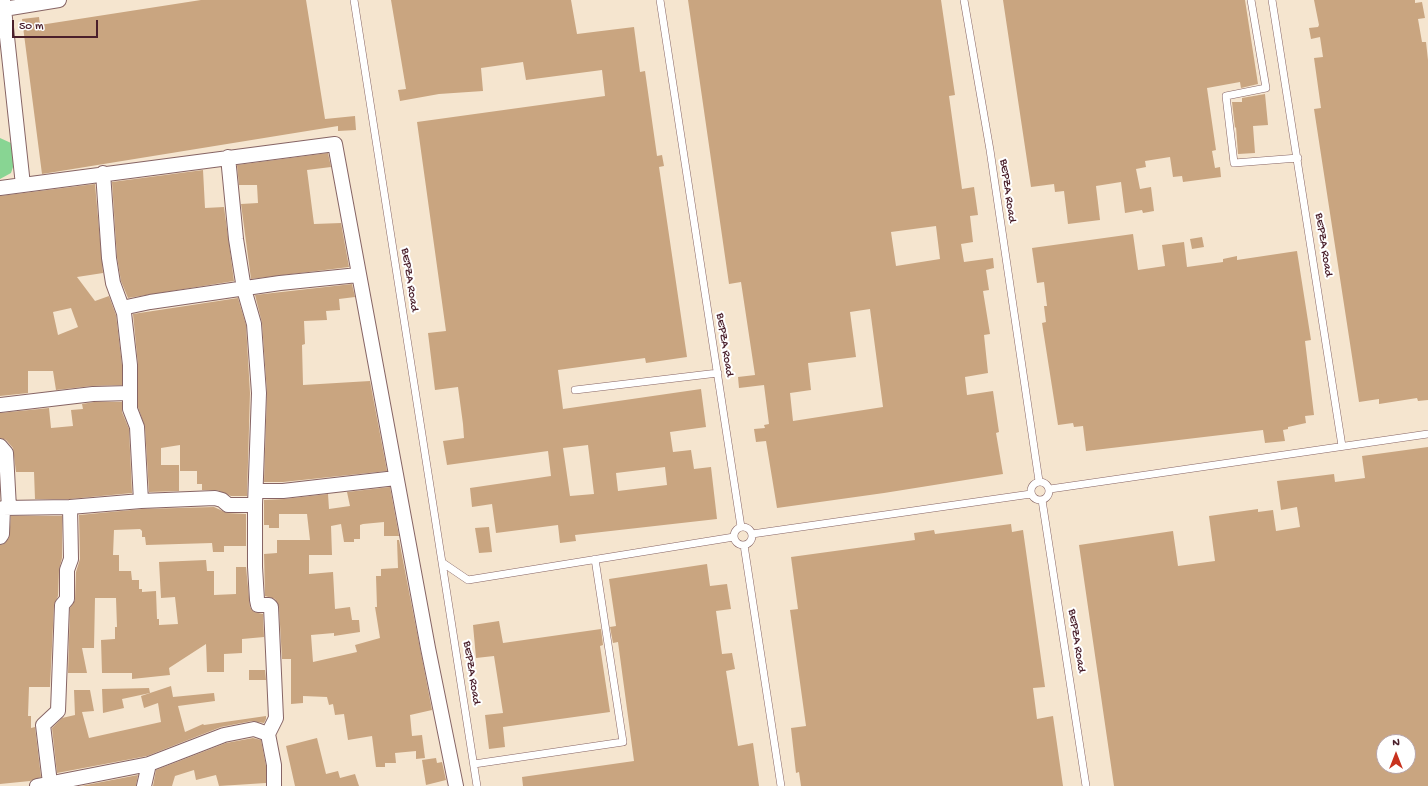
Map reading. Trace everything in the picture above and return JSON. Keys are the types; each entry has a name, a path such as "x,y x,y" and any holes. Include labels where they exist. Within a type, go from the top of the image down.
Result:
{"street":[{"path":"23,185 4,5 59,0"},
{"path":"0,188 103,173 335,144 452,785"},
{"path":"228,157 236,239 244,289 254,324 259,393 255,498 255,567 258,605 269,604 271,607 276,718 268,734 274,765 274,786"},
{"path":"103,173 109,258 113,283 122,308 130,365 130,408 136,427 141,501"},
{"path":"122,308 150,302 244,289 280,282 358,275"},
{"path":"0,405 93,394 130,393"},
{"path":"0,446 5,449 6,453 9,508"},
{"path":"0,537 2,534 2,510 9,508 70,507 141,501 215,498 222,500 228,505 283,490 396,478"},
{"path":"70,507 71,559 67,570 67,599 62,605 58,711 43,725 44,784 149,764 240,731 254,729 268,734"},
{"path":"144,786 149,764"}],"lane":[{"name":"BEPZA Road","path":"354,0 477,786"},
{"name":"BEPZA Road","path":"660,0 741,527"},
{"name":"BEPZA Road","path":"964,0 990,150 1039,481"},
{"path":"1251,0 1266,88 1226,96 1234,163 1298,158"},
{"name":"BEPZA Road","path":"1272,0 1342,446"},
{"path":"575,390 718,373"},
{"path":"1050,489 1428,434"},
{"path":"1039,481 1045,483 1050,489 1047,497 1042,500 1035,499 1031,494 1032,487 1039,481"},
{"path":"752,534 1031,494"},
{"name":"BEPZA Road","path":"1042,500 1086,786"},
{"path":"741,527 748,528 752,534 749,543 744,545 737,544 734,537 734,532 741,527"},
{"path":"443,563 468,580 734,537"},
{"path":"744,545 781,786"},
{"path":"474,764 623,742 595,559"}],"green space":[{"path":"0,138 11,143 14,149 13,167 11,173 0,179"}],"building":[{"path":"201,0 306,0 325,119 355,116 356,130 338,131 338,126 42,174 22,19 39,17 40,25"},
{"path":"391,0 571,0 577,34 634,27 640,72 645,71 657,156 662,155 664,166 659,167 687,357 646,363 645,358 558,370 563,409 701,389 706,427 670,432 673,452 691,450 694,469 711,467 717,519 575,535 576,541 560,543 558,525 496,533 492,504 472,507 470,488 551,476 548,451 447,465 443,441 464,438 463,424 458,387 435,390 428,333 446,331 417,122 605,96 602,70 526,80 523,62 481,68 483,91 439,94 400,101 398,90 406,89","holes":["588,445 594,494 570,496 563,448","665,467 667,485 618,491 616,473"]},
{"path":"688,0 941,0 955,95 949,96 962,189 974,187 978,215 970,216 973,242 961,244 964,262 993,258 994,268 986,270 989,290 983,291 990,334 984,335 988,373 965,377 967,395 993,391 999,432 996,433 1003,474 777,508 766,441 756,442 754,429 765,428 764,425 769,424 764,385 739,388 738,377 755,375 741,282 729,284","holes":["936,226 940,259 896,266 891,232","870,309 883,407 793,421 790,393 811,390 808,363 856,357 850,312"]},
{"path":"1003,0 1245,0 1258,84 1241,88 1240,82 1207,88 1216,150 1212,151 1215,168 1220,167 1221,177 1183,182 1182,176 1173,177 1170,157 1145,161 1146,167 1136,169 1140,189 1151,187 1154,211 1143,213 1142,210 1125,213 1121,182 1096,186 1100,220 1068,224 1064,191 1055,192 1054,184 1031,187"},
{"path":"1314,0 1415,0 1415,3 1422,2 1425,18 1418,19 1422,42 1426,42 1428,60 1428,400 1418,401 1417,398 1379,404 1379,399 1359,402 1314,109 1321,108 1314,58 1323,57 1320,37 1311,39 1309,28 1318,27 1319,25"},
{"path":"1265,94 1268,125 1253,126 1255,153 1238,154 1232,102 1242,102 1242,98"},
{"path":"328,153 331,167 307,170 314,224 341,223 349,267 251,279 241,204 258,203 257,185 239,185 237,165"},
{"path":"203,170 205,208 224,207 234,281 128,298 121,281 117,257 112,182"},
{"path":"95,184 103,273 77,277 95,301 109,296 116,315 122,365 122,385 92,386 56,390 53,371 28,371 28,393 0,396 0,196","holes":["71,308 78,327 58,335 53,312"]},
{"path":"1133,234 1138,270 1165,266 1162,245 1184,242 1187,267 1223,262 1223,259 1237,256 1237,260 1297,251 1311,340 1305,341 1314,415 1305,416 1306,423 1288,427 1288,429 1283,430 1285,441 1265,443 1263,430 1086,451 1083,426 1074,427 1073,423 1058,425 1042,323 1046,322 1044,306 1047,306 1044,282 1037,283 1032,248"},
{"path":"1202,237 1204,247 1192,249 1190,239"},
{"path":"352,284 355,297 339,299 340,310 326,311 327,320 304,321 305,344 302,345 303,385 370,381 387,471 283,482 264,482 267,392 262,323 255,295"},
{"path":"238,298 246,325 250,393 247,496 231,496 217,490 202,490 202,484 197,484 197,471 180,471 180,445 161,448 161,465 179,465 179,491 149,492 145,427 138,407 138,365 133,314"},
{"path":"94,402 122,402 122,412 129,429 132,493 70,499 35,499 34,472 16,472 13,448 6,440 0,438 0,413 49,408 51,428 73,426 71,410 83,409 82,404"},
{"path":"1428,447 1428,786 1114,786 1079,545 1173,531 1178,566 1215,561 1209,516 1258,509 1258,512 1273,510 1276,531 1300,527 1297,507 1281,510 1277,481 1334,474 1335,482 1365,478 1362,456"},
{"path":"390,487 399,536 384,536 384,522 363,524 360,525 360,539 354,539 354,542 344,542 341,524 331,526 332,555 309,555 309,574 333,572 335,609 350,607 352,620 359,620 360,632 334,636 334,633 311,635 313,662 357,652 355,645 380,638 375,607 377,607 376,576 381,576 381,569 398,568 397,540 399,540 432,710 410,715 412,736 422,735 425,758 416,759 416,751 395,753 396,763 385,763 385,767 376,767 372,736 348,740 344,714 335,715 333,704 329,705 327,697 303,696 303,703 291,704 291,659 282,659 279,607 275,599 265,596 264,554 277,553 277,540 310,540 307,514 279,514 279,528 269,528 269,525 264,525 264,500 328,494 329,509 350,506 347,492"},
{"path":"214,507 227,513 246,514 246,546 224,546 224,552 213,552 212,543 146,545 145,537 142,537 142,531 140,529 114,530 113,555 119,555 119,571 131,571 132,580 139,580 139,589 142,589 142,592 156,591 157,619 159,619 159,625 178,624 175,597 161,598 159,562 206,560 207,571 214,571 214,595 236,594 236,567 246,567 250,607 254,612 263,614 264,637 242,639 242,653 224,654 224,672 207,672 206,644 169,668 170,675 132,679 132,673 102,673 101,640 115,639 115,627 117,627 116,598 95,598 94,648 82,648 87,673 68,673 70,608 75,600 76,572 80,559 79,515 142,509"},
{"path":"11,516 62,516 62,558 59,570 58,596 54,605 50,687 29,687 28,716 31,716 31,728 35,727 41,777 30,781 0,784 0,545 4,544 9,538"},
{"path":"1011,524 1012,532 1023,530 1045,687 1033,688 1037,719 1053,716 1063,786 801,786 799,772 796,773 791,728 806,726 790,610 798,609 791,557 915,540 914,533 934,530 935,534"},
{"path":"489,527 492,552 479,553 475,528"},
{"path":"707,564 710,586 727,584 731,609 716,611 722,654 732,653 735,669 726,671 738,746 753,743 759,786 523,786 522,777 634,761 618,642 613,643 610,627 616,626 609,579"},
{"path":"499,621 503,643 601,629 603,645 600,646 610,712 503,727 505,747 489,749 485,715 503,713 494,656 476,658 473,625"},
{"path":"249,670 265,670 266,680 249,680"},
{"path":"171,686 173,697 214,693 215,701 178,706 185,732 203,724 266,716 266,719 264,723 252,721 221,727 147,756 57,773 52,728 62,718 75,715 74,690 90,690 94,711 82,712 89,738 161,722 158,703 144,708 141,696"},
{"path":"149,688 150,693 122,699 124,708 103,713 102,689"},
{"path":"253,738 261,740 266,766 266,783 219,786 216,775 196,780 194,770 175,776 172,786 153,786 156,770 226,743"},
{"path":"317,738 326,774 338,771 340,778 355,774 359,786 295,786 286,746"},
{"path":"436,758 437,763 442,762 446,780 426,785 422,760"},
{"path":"138,775 136,786 81,786"}]}
